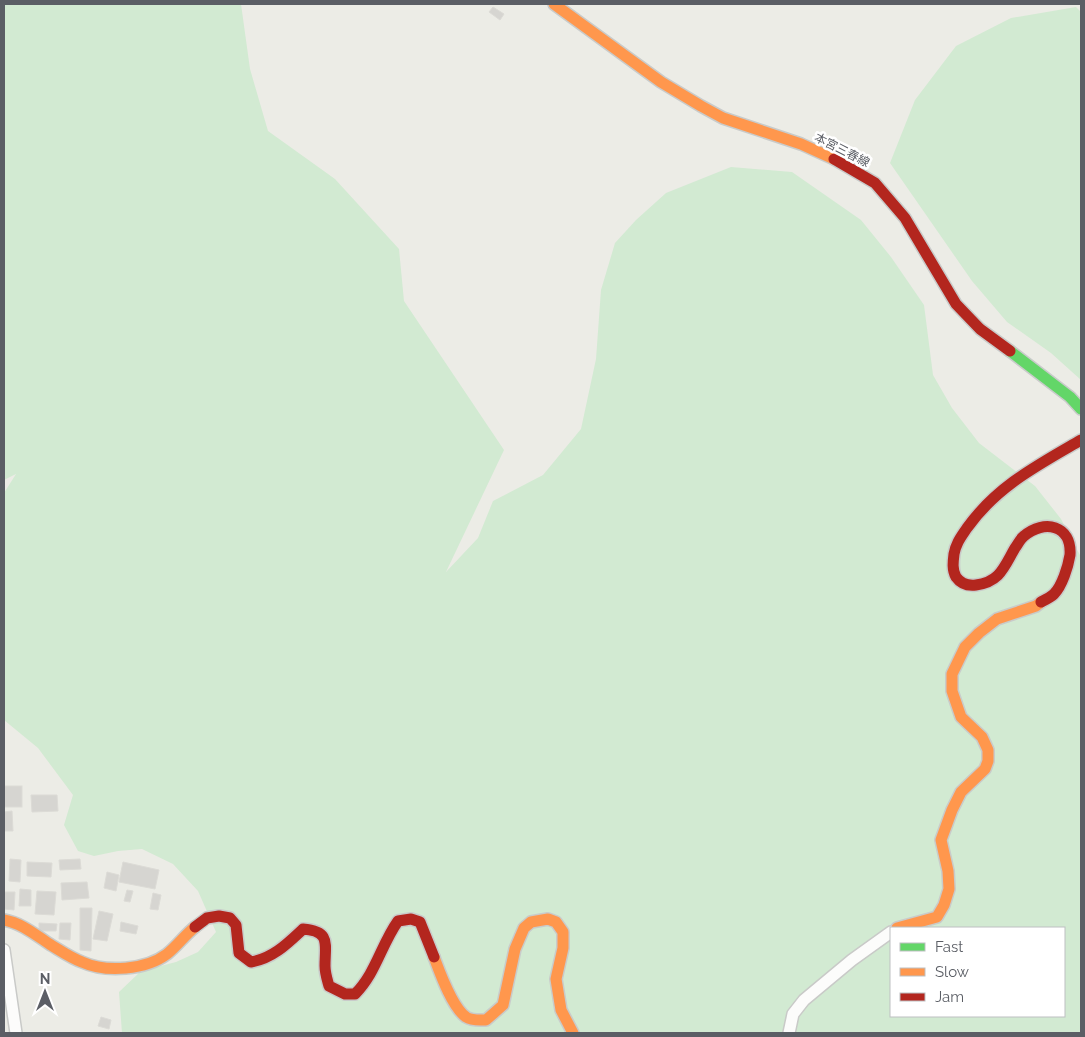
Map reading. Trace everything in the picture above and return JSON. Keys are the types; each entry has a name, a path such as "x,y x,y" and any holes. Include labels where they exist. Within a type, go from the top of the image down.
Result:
{"street":[{"name":"本宮三春線","path":"554,4 661,82 701,106 723,118 801,144 832,158 875,183 905,218 956,304 980,329 1070,397 1081,408"},
{"path":"901,927 936,917 944,905 949,889 948,871 942,840 952,810 961,792 985,769 988,761 988,750 982,737 961,717 952,691 952,674 956,665 965,647 997,619 1036,606 1054,594 1065,574 1069,561 1070,542 1065,533 1057,528 1043,528 1022,537 998,577 984,584 970,586 962,583 955,576 953,563 956,544 972,521 998,492 1035,467 1081,440"},
{"path":"4,920 22,926 56,948 91,966 137,968 167,954 187,933 206,918 219,916 230,918 236,926 238,952 252,962 270,958 303,929 309,929 318,931 325,939 327,952 325,957 325,973 329,986 345,994 355,994 364,986 375,970 389,931 398,921 411,919 420,922 436,963 461,1013 469,1019 486,1020 502,1004 515,949 524,928 531,922 548,919 556,922 563,932 563,948 556,979 561,1010 573,1033"},
{"path":"789,1033 793,1014 804,1000 852,960 890,933"},
{"path":"4,950 16,1033"}],"green space":[{"path":"4,4 241,4 250,69 268,131 335,179 399,249 404,301 504,450 446,572 478,538 493,501 543,475 581,429 596,359 601,290 615,243 636,220 666,193 731,167 792,172 861,220 891,257 924,305 933,375 952,408 979,443 1035,486 1061,519 1081,557 1081,1033 122,1033 119,992 141,971 176,962 198,952 216,932 198,891 173,864 142,849 94,856 78,851 64,825 73,795 38,748 4,720 4,493 16,474 4,480"},
{"path":"1076,7 1081,12 1081,380 1051,353 1007,322 972,281 890,163 915,100 956,46 1011,18"}],"building":[{"path":"493,7 504,14 500,20 489,12"},
{"path":"4,786 22,786 22,807 4,807"},
{"path":"31,795 57,795 58,811 32,812"},
{"path":"12,811 13,831 4,831 4,812"},
{"path":"10,859 21,860 20,882 9,881"},
{"path":"80,859 81,869 60,870 59,860"},
{"path":"27,862 52,863 51,877 27,876"},
{"path":"123,862 159,870 155,889 119,882"},
{"path":"107,872 119,875 116,891 104,888"},
{"path":"87,882 89,898 62,900 61,883"},
{"path":"20,889 31,890 31,906 19,906"},
{"path":"127,890 133,891 130,902 124,901"},
{"path":"37,891 56,892 54,915 35,914"},
{"path":"4,892 15,892 14,910 4,909"},
{"path":"153,893 161,895 158,910 150,909"},
{"path":"80,908 92,908 91,951 80,950"},
{"path":"99,911 113,914 107,941 93,939"},
{"path":"121,922 138,926 136,934 120,931"},
{"path":"39,923 57,924 56,931 39,931"},
{"path":"60,923 71,923 70,940 59,939"},
{"path":"101,1017 111,1020 109,1029 98,1026"}],"traffic: fast":[{"path":"1010,351 1070,397 1081,409"}],"traffic: slow":[{"path":"554,4 661,82 701,106 723,118 801,144 834,159"},
{"path":"901,927 937,917 944,905 949,889 948,871 941,840 961,792 985,769 988,761 988,750 982,737 961,717 952,691 952,674 965,647 979,633 997,619 1036,606 1041,602"},
{"path":"434,957 456,1006 466,1017 486,1020 503,1005 515,949 524,928 531,922 548,919 556,922 563,932 563,948 556,979 561,1010 573,1033"},
{"path":"4,920 23,927 78,960 102,968 114,969 148,964 158,959 171,951 195,927"}],"traffic: jam":[{"path":"834,159 875,183 905,218 956,304 980,329 1010,351"},
{"path":"1041,602 1057,591 1068,565 1069,545 1062,531 1048,527 1040,528 1024,536 1000,573 991,581 976,585 965,584 956,577 953,566 955,550 967,528 991,500 1019,478 1081,440"},
{"path":"195,927 207,918 219,916 230,918 236,925 239,953 251,962 273,954 303,929 312,930 322,936 324,940 325,969 329,986 345,994 355,994 362,986 398,921 411,919 420,922 434,957"}]}
